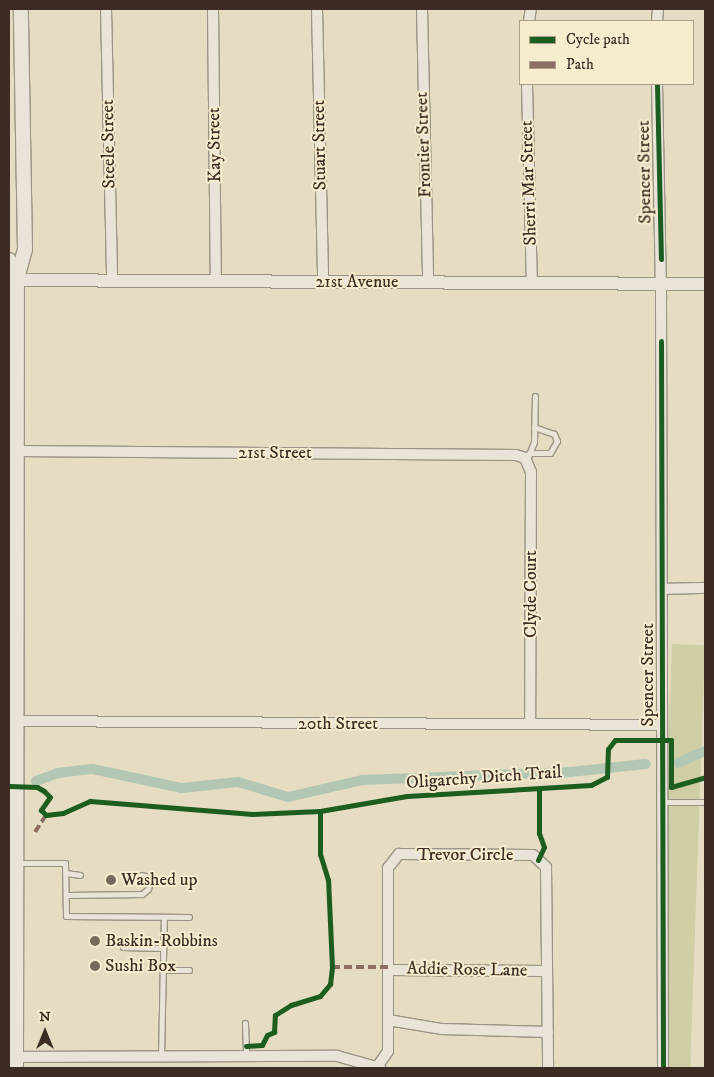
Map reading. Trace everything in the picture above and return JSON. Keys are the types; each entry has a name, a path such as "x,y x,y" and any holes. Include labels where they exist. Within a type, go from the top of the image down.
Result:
{"main road":[{"path":"13,279 24,249 21,9"},
{"path":"9,260 13,279 16,451 14,1061"}],"street":[{"name":"Steele Street","path":"106,9 112,280"},
{"name":"Kay Street","path":"213,9 216,281"},
{"name":"Stuart Street","path":"317,9 323,281"},
{"name":"Frontier Street","path":"422,9 428,282"},
{"name":"Sherri Mar Street","path":"527,85 532,283"},
{"name":"Spencer Street","path":"657,85 661,284 663,589 661,754 663,1068"},
{"name":"21st Avenue","path":"13,279 705,284"},
{"name":"21st Street","path":"16,451 516,455 528,459"},
{"name":"Clyde Court","path":"528,459 530,724"},
{"path":"663,589 705,588"},
{"name":"20th Street","path":"15,721 662,724"},
{"name":"Trevor Circle","path":"378,1068 388,1052 388,868 399,854 533,855 546,867 548,1068"},
{"name":"Addie Rose Lane","path":"388,970 547,971"},
{"path":"388,1020 442,1029 548,1032"},
{"path":"275,1068 276,1056"},
{"path":"14,1061 161,1057 337,1056 378,1068"},
{"path":"161,1057 161,1068"}],"lane":[{"path":"528,459 534,442 535,396"},
{"path":"528,459 550,453 557,441 554,434 534,427"},
{"path":"662,802 705,802"},
{"path":"16,863 66,863 66,916 189,917"},
{"path":"66,873 80,875"},
{"path":"66,895 142,894 148,890 151,877 141,875"},
{"path":"161,1057 164,917"},
{"path":"123,947 163,948"},
{"path":"163,970 189,970"},
{"path":"245,1023 246,1056"}],"green space":[{"path":"672,644 705,645 690,1068 657,1068"}],"waterway":[{"path":"678,763 705,751"},
{"path":"36,781 58,773 93,769 182,788 238,782 288,797 362,780 570,772 646,764"}],"marked path":[{"path":"35,832 46,815"},
{"path":"332,967 388,967"}],"cycle path":[{"path":"657,85 661,259"},
{"path":"661,341 663,1068"},
{"name":"Oligarchy Ditch Trail","path":"9,786 37,787 44,791 50,797 41,810 46,815 63,813 90,801 252,814 320,811 407,796 591,785 607,777 608,749 615,740 671,740 671,787 705,777"},
{"name":"Oligarchy Ditch Trail","path":"538,860 544,847 539,833 539,789"},
{"path":"246,1046 262,1045 267,1035 274,1032 275,1015 291,1005 320,996 330,984 332,967 328,880 320,854 320,811"}],"place":[{"name":"Washed up","path":"111,880"},
{"name":"Baskin-Robbins","path":"95,941"},
{"name":"Sushi Box","path":"95,966"}]}
